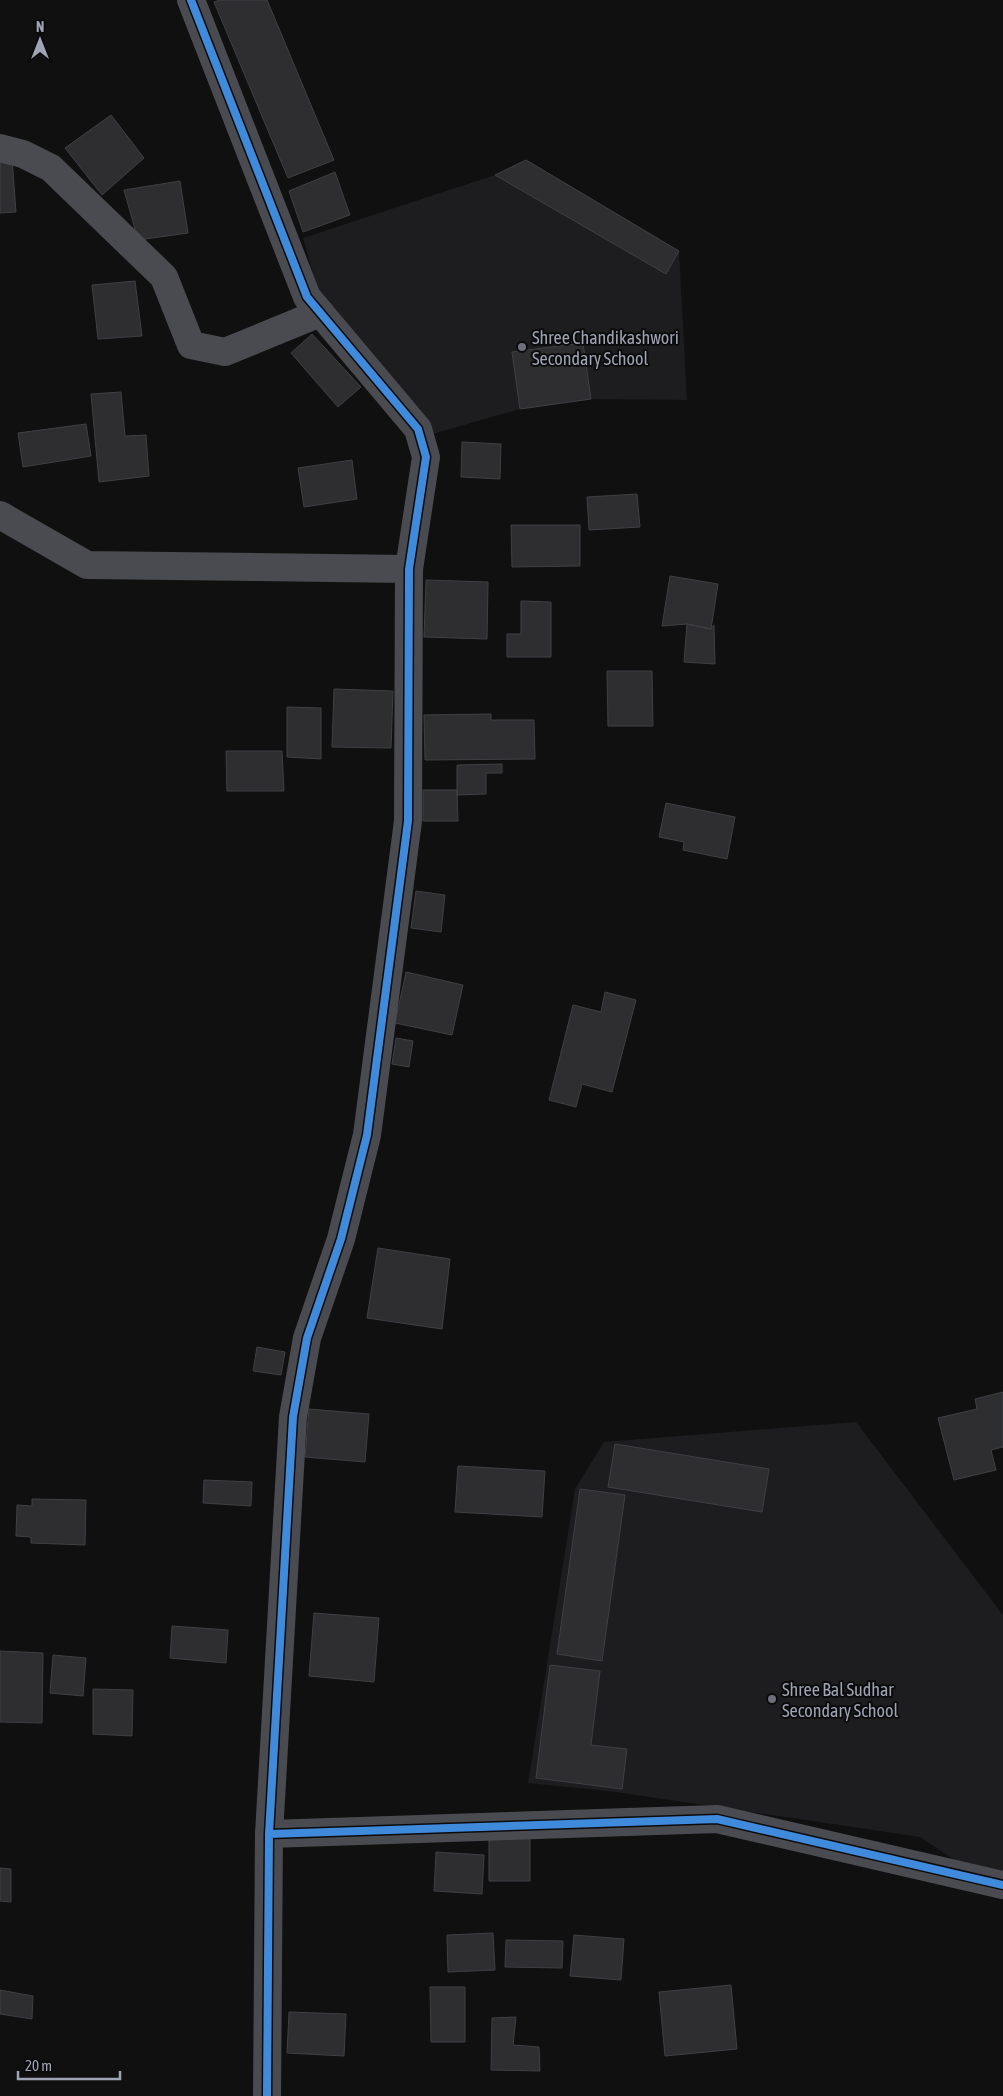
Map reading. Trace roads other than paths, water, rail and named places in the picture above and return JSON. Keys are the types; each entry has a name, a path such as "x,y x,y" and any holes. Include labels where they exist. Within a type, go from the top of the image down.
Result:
{"street":[{"path":"191,0 307,297 418,429 426,458 410,569 408,821 367,1135 341,1239 307,1338 293,1417 270,1834 267,2096"},
{"path":"0,148 23,154 51,168 164,278 191,345 225,352 320,313"},
{"path":"0,515 87,565 410,569"},
{"path":"270,1834 717,1818 1003,1886"}],"place":[{"name":"Shree Chandikashwori Secondary School","path":"522,347"},
{"name":"Shree Bal Sudhar Secondary School","path":"772,1699"}]}
